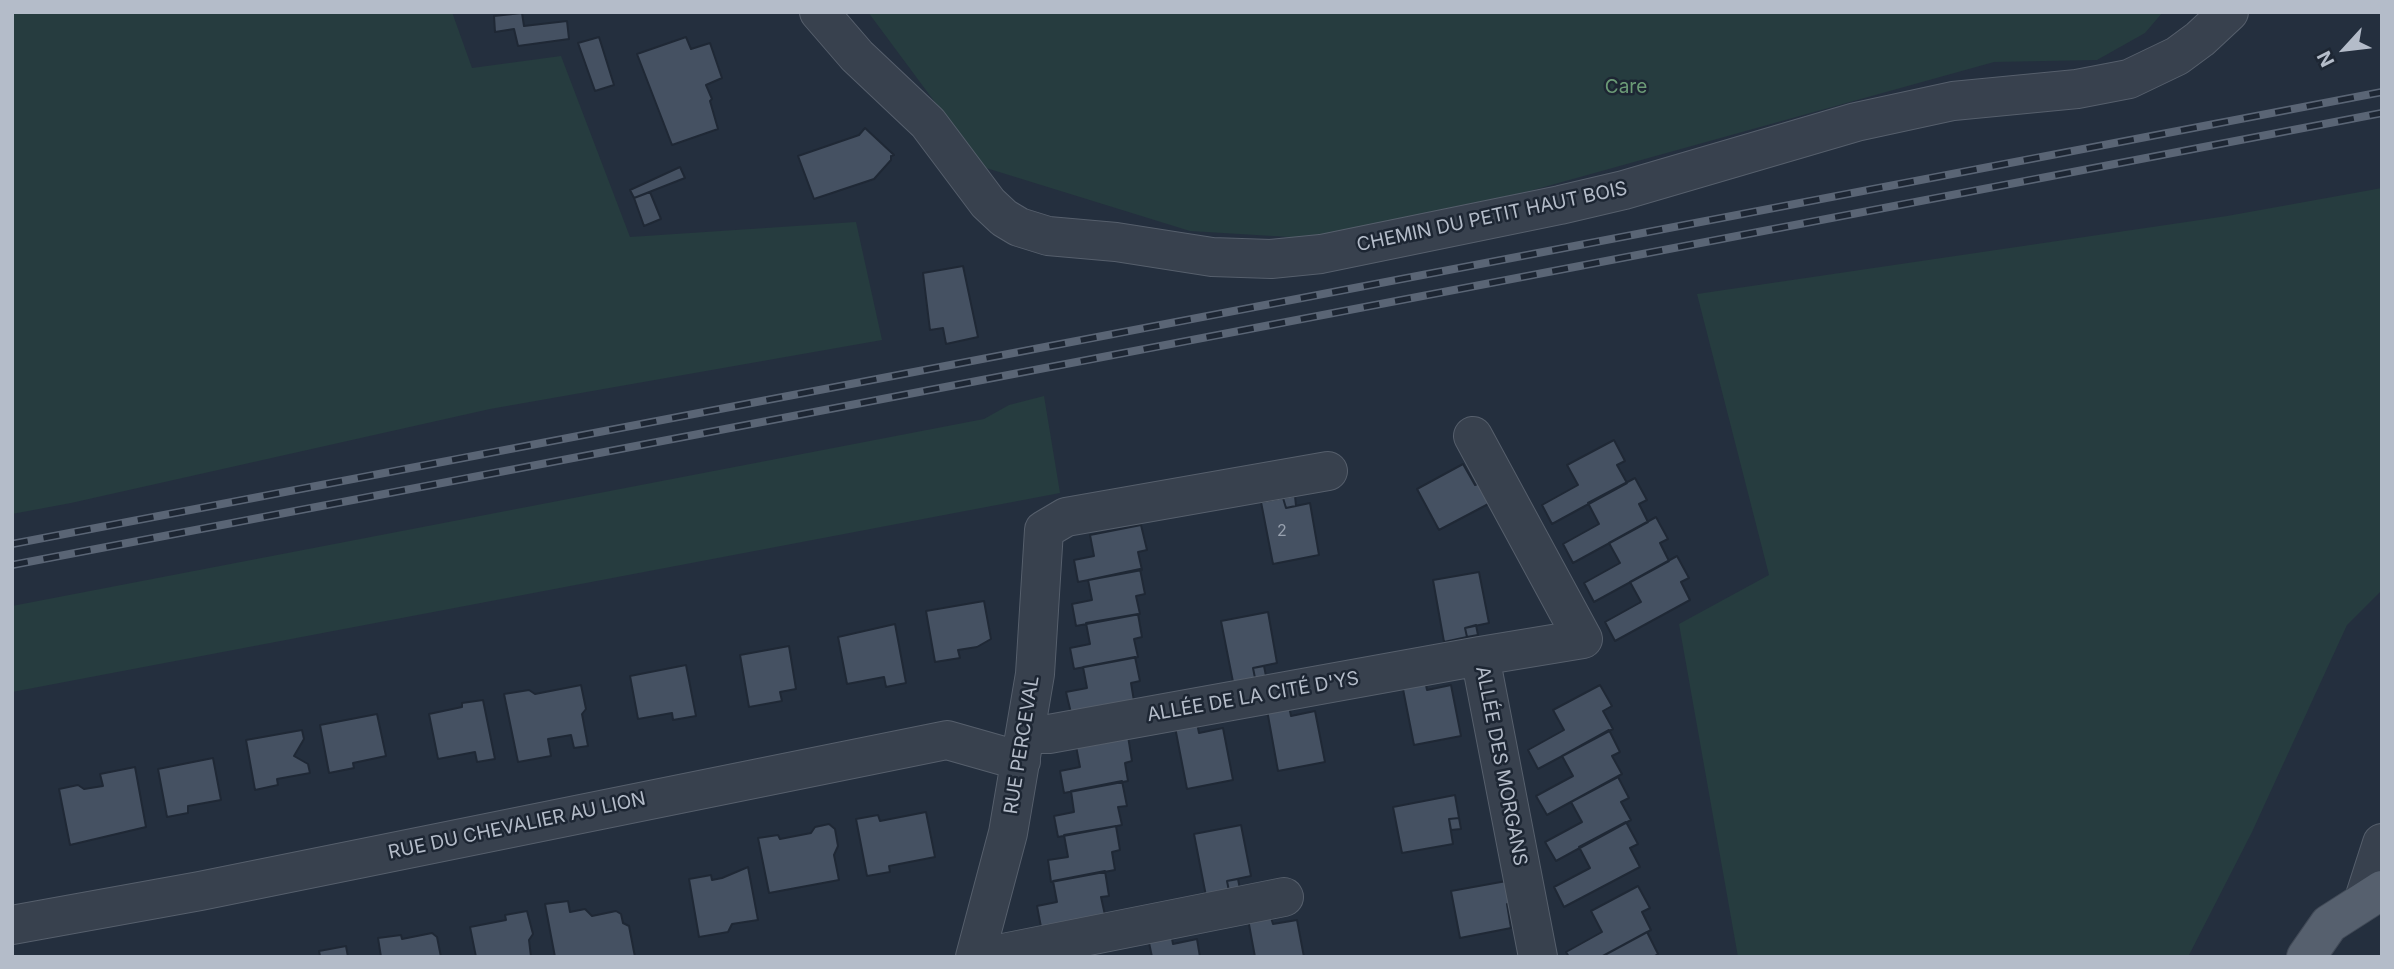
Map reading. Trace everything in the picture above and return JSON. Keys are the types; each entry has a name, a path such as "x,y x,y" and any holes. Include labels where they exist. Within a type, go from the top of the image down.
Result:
{"main road":[{"path":"2306,957 2329,924 2373,894"}],"street":[{"name":"CHEMIN DU PETIT HAUT BOIS","path":"819,12 857,56 928,123 988,202 1004,218 1019,227 1048,236 1116,242 1212,257 1271,259 1321,254 1560,205 1623,190 1834,128 1953,100 2077,89 2129,79 2177,56 2229,12"},
{"name":"ALLÉE DES MORGANS","path":"1473,436 1583,639 1480,656 1538,957"},
{"name":"RUE PERCEVAL","path":"975,957 1008,833 1035,674 1044,530 1066,517 1328,471"},
{"name":"ALLÉE DE LA CITÉ D'YS","path":"1023,748 1062,731 1480,656"},
{"name":"RUE DU CHEVALIER AU LION","path":"12,925 200,891 947,740 1023,748"},
{"path":"2373,894 2382,843"},
{"path":"984,957 1284,897"}],"green space":[{"path":"12,12 452,12 472,68 561,56 630,237 856,222 882,340 490,409 12,514"},
{"name":"Care","path":"868,12 2163,12 2145,33 2097,60 1994,62 1526,192 1306,238 1190,231 983,167"},
{"path":"2382,188 2382,590 2347,625 2252,832 2188,957 1738,957 1679,624 1769,575 1697,294 2227,216"},
{"path":"1044,396 1060,493 12,692 12,606 984,419 1009,405"}],"building":[{"path":"522,13 524,26 567,21 569,39 518,46 514,29 495,32 494,16"},
{"path":"599,37 614,85 595,91 578,43"},
{"path":"686,37 691,49 710,43 722,78 706,85 712,99 710,101 718,129 672,145 637,54"},
{"path":"865,128 894,155 891,160 874,179 814,199 798,156 859,135"},
{"path":"680,167 685,178 634,198 630,190"},
{"path":"650,192 661,219 644,226 634,198"},
{"path":"963,266 978,337 946,344 943,328 930,330 923,273"},
{"path":"1614,440 1625,461 1617,465 1627,483 1552,524 1542,505 1578,485 1567,465"},
{"path":"1463,464 1475,485 1484,481 1494,501 1439,530 1417,489"},
{"path":"1635,478 1647,500 1639,504 1648,522 1573,563 1563,544 1599,524 1588,503"},
{"path":"1295,496 1296,506 1286,508 1283,498"},
{"path":"1283,498 1286,508 1310,503 1319,555 1273,564 1261,502"},
{"path":"1656,517 1668,539 1660,543 1669,561 1594,602 1584,583 1620,563 1609,543"},
{"path":"1141,525 1147,550 1138,552 1142,570 1078,582 1074,560 1094,556 1090,535"},
{"path":"1677,556 1689,578 1681,582 1690,600 1615,641 1605,622 1641,602 1630,582"},
{"path":"1140,569 1145,594 1136,596 1140,614 1076,626 1072,604 1092,600 1088,580"},
{"path":"1479,572 1489,623 1465,628 1467,637 1444,642 1433,580"},
{"path":"984,601 991,639 977,647 958,650 960,658 935,662 926,611"},
{"path":"1268,612 1277,663 1253,668 1255,678 1233,682 1221,621"},
{"path":"1138,614 1142,637 1134,639 1138,657 1074,669 1070,648 1090,644 1086,623"},
{"path":"895,624 906,683 886,687 884,677 847,684 838,637"},
{"path":"1476,625 1478,635 1467,637 1465,628"},
{"path":"789,646 796,689 780,692 782,701 749,707 740,655"},
{"path":"1135,657 1140,681 1131,683 1134,701 1071,713 1066,692 1087,688 1083,667"},
{"path":"686,665 696,716 673,720 672,713 638,719 630,676"},
{"path":"1264,666 1266,676 1255,678 1253,668"},
{"path":"1425,680 1427,690 1451,685 1461,736 1414,745 1402,684"},
{"path":"581,685 586,709 582,714 588,746 574,748 571,735 548,739 551,756 518,762 504,694 529,690 535,694"},
{"path":"1600,685 1612,706 1603,711 1613,729 1538,769 1528,750 1564,730 1553,710"},
{"path":"483,700 495,759 477,762 475,752 438,759 429,714 462,707 462,703"},
{"path":"1289,706 1291,716 1315,711 1325,762 1278,771 1267,710"},
{"path":"377,714 386,756 353,763 354,768 329,773 320,725"},
{"path":"1197,723 1199,733 1223,728 1233,780 1187,789 1175,727"},
{"path":"302,730 304,739 294,756 308,764 310,773 277,779 278,785 255,790 246,740"},
{"path":"1609,730 1620,752 1612,756 1622,774 1547,815 1536,796 1573,776 1562,756"},
{"path":"1128,736 1132,761 1125,763 1128,781 1064,793 1060,771 1080,767 1076,746"},
{"path":"213,758 221,800 188,806 188,813 167,817 158,769"},
{"path":"135,767 146,827 70,845 59,789 78,785 84,789 103,786 100,774"},
{"path":"1618,777 1629,798 1621,802 1631,820 1556,861 1545,842 1582,822 1571,802"},
{"path":"1122,781 1127,806 1118,807 1122,825 1058,837 1054,816 1074,812 1071,791"},
{"path":"1455,795 1459,818 1449,819 1453,844 1402,853 1393,807"},
{"path":"926,812 935,857 889,866 890,872 867,876 856,819 878,815 880,821"},
{"path":"1459,818 1461,829 1451,830 1449,819"},
{"path":"1626,822 1638,844 1630,848 1640,867 1564,907 1554,887 1590,868 1579,847"},
{"path":"829,824 835,829 838,846 834,855 839,880 769,893 758,838 778,835 780,839 811,833 815,827"},
{"path":"1241,825 1251,876 1227,881 1229,891 1206,896 1194,834"},
{"path":"1116,826 1120,850 1112,852 1115,870 1051,882 1048,860 1068,857 1064,835"},
{"path":"748,867 758,920 732,924 728,932 699,937 689,879 711,875 712,880 722,878"},
{"path":"1105,871 1109,896 1101,897 1105,915 1041,927 1037,906 1057,902 1053,881"},
{"path":"1238,879 1240,889 1229,891 1227,881"},
{"path":"1512,880 1516,902 1507,904 1511,928 1460,938 1451,891"},
{"path":"1638,886 1650,908 1642,912 1651,930 1601,957 1569,957 1566,952 1602,932 1591,911"},
{"path":"568,901 570,912 585,909 592,916 616,911 621,914 623,923 629,926 635,957 555,957 545,904"},
{"path":"527,911 533,934 529,940 531,957 476,957 470,927 506,920 505,915"},
{"path":"1270,914 1273,924 1297,920 1304,957 1255,957 1248,919"},
{"path":"1647,932 1658,954 1653,957 1601,957"},
{"path":"432,933 437,937 441,957 381,957 378,938 401,935 402,939"},
{"path":"1171,933 1173,944 1197,939 1200,957 1152,957 1148,938"},
{"path":"346,946 348,957 314,957 320,956 319,951"}],"railway":[{"path":"12,544 2382,92"},
{"path":"12,565 2382,113"}]}
